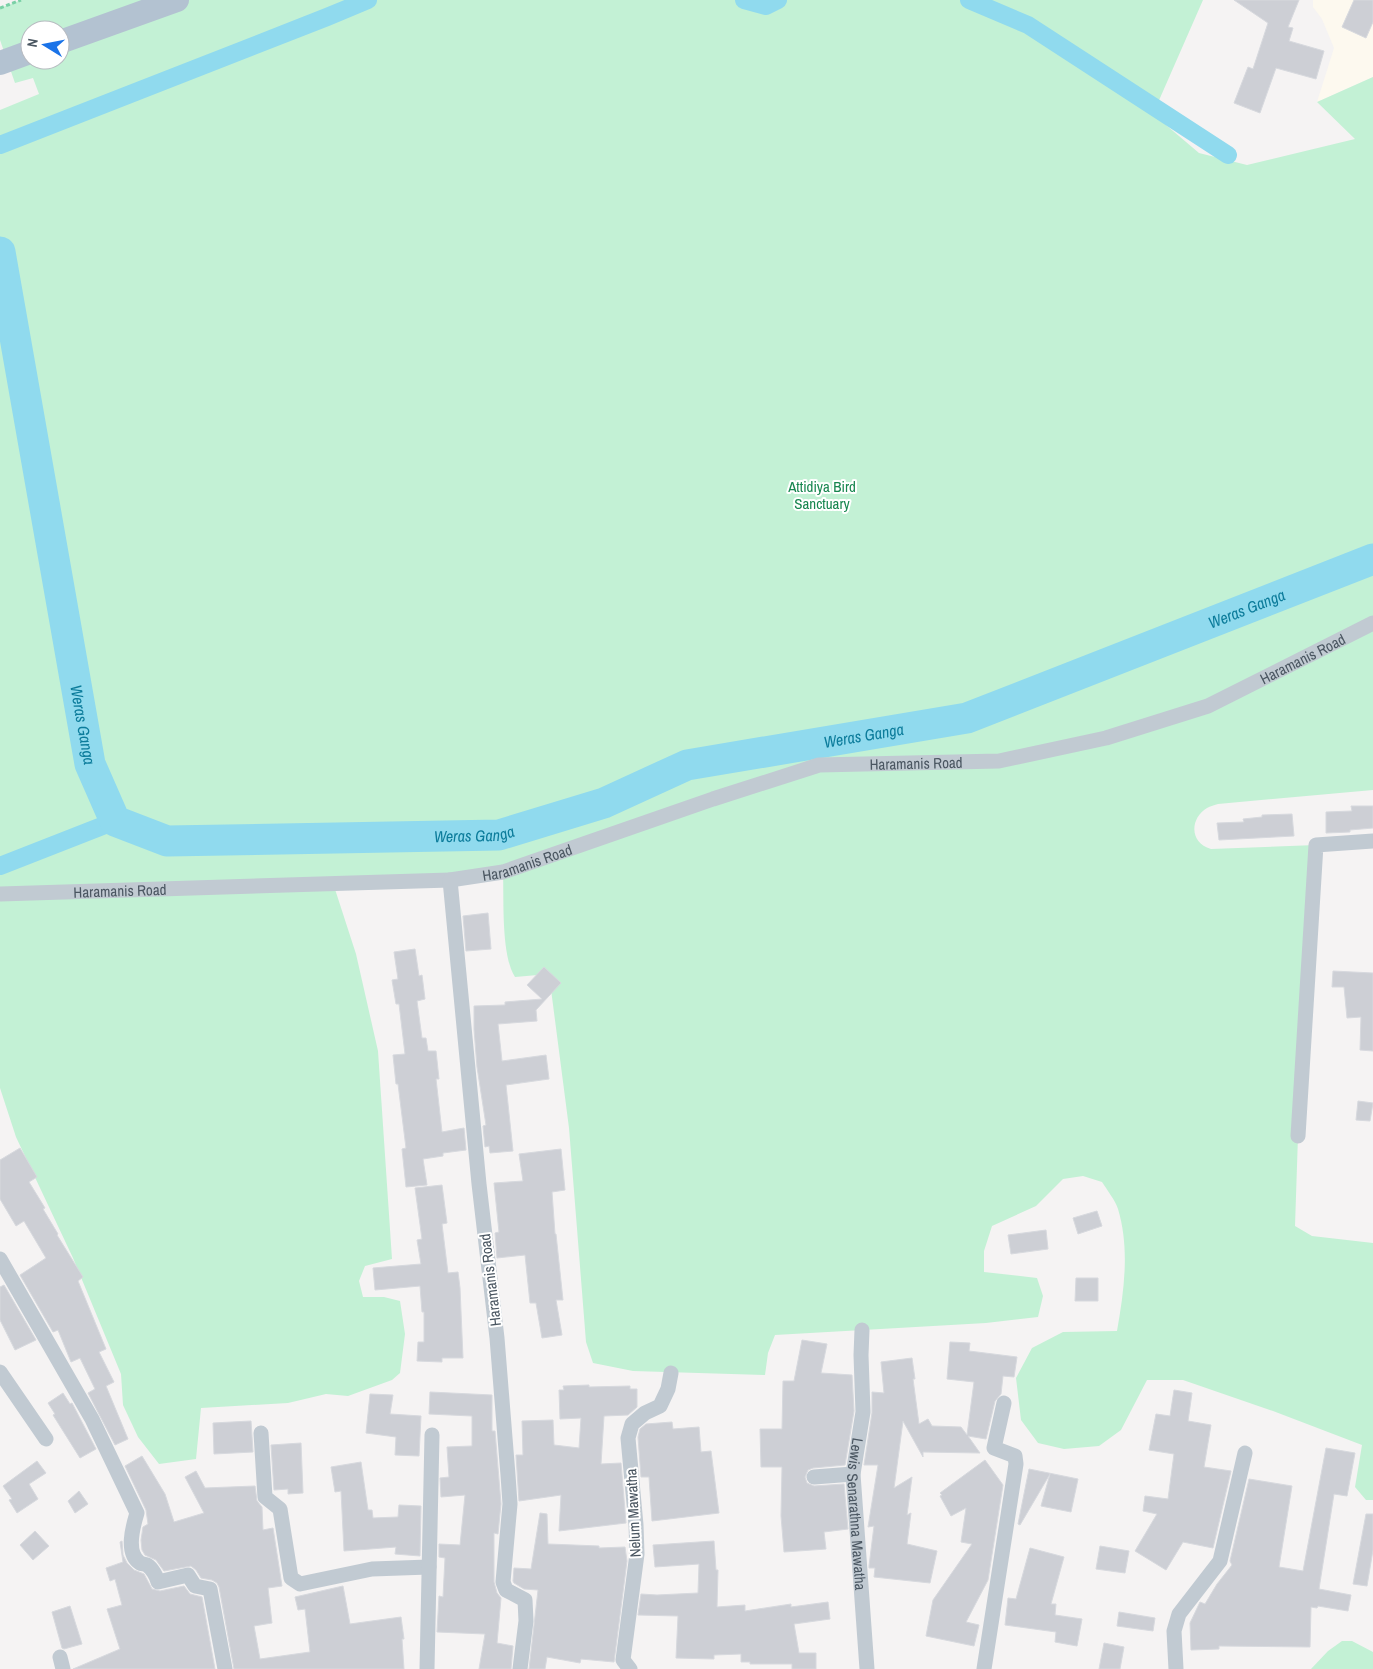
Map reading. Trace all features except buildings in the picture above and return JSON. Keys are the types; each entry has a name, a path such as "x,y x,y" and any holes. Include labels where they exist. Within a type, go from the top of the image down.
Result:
{"main road":[{"path":"70,38 177,0"},
{"path":"4,62 20,56"}],"street":[{"name":"Haramanis Road","path":"0,894 450,880 503,872 713,799 819,765 999,761 1106,738 1208,706 1373,623"},
{"path":"1298,1136 1316,845 1373,841"},
{"name":"Haramanis Road","path":"450,880 479,1184 497,1338 508,1475 510,1504 503,1582 506,1590 525,1600 526,1621 520,1669"},
{"path":"0,1259 92,1419 137,1512 131,1545 135,1558 141,1564 149,1566 158,1582 188,1575 195,1586 210,1589 225,1669"},
{"name":"Lewis Senarathna Mawatha","path":"862,1330 863,1412 853,1474 867,1669"},
{"path":"0,1372 46,1439"},
{"name":"Nelum Mawatha","path":"630,1669 623,1660 636,1554 636,1525 628,1438 632,1424 645,1413 660,1406 668,1389 671,1373"},
{"path":"984,1669 1016,1464 1015,1456 994,1448 1004,1403"},
{"path":"261,1434 265,1497 280,1509 291,1578 300,1584 372,1569 429,1567"},
{"path":"426,1669 432,1435"},
{"path":"1176,1669 1174,1631 1179,1614 1220,1561 1245,1453"},
{"path":"814,1477 853,1474"}],"path":[{"path":"0,8 21,0"}],"shaded area":[{"path":"1313,0 1373,0 1373,77 1317,102 1334,48 1322,19 1313,7"}],"green space":[{"name":"Attidiya Bird Sanctuary","path":"21,0 1203,0 1153,114 1199,153 1247,165 1355,139 1317,102 1373,77 1373,790 1218,804 1208,807 1201,812 1197,818 1194,830 1199,841 1211,849 1316,845 1298,1136 1295,1226 1312,1236 1373,1243 1373,1500 1366,1500 1355,1487 1362,1445 1273,1411 1183,1380 1147,1380 1121,1430 1099,1446 1064,1449 1038,1443 1021,1420 1016,1378 1032,1348 1063,1332 1117,1331 1120,1316 1125,1270 1122,1224 1118,1209 1102,1182 1083,1176 1063,1179 1036,1206 992,1226 984,1251 984,1272 1037,1278 1043,1296 1038,1317 986,1323 775,1335 768,1353 765,1375 633,1371 593,1363 586,1342 569,1128 549,974 515,977 507,956 505,942 503,873 333,883 356,954 378,1051 392,1259 365,1266 359,1281 363,1297 384,1297 400,1301 405,1334 400,1373 392,1380 348,1396 326,1394 288,1403 201,1408 196,1459 159,1464 138,1437 123,1405 121,1374 73,1258 16,1137 0,1088 0,110 39,94 33,78 15,83 0,40 0,8"},
{"path":"1342,1641 1352,1641 1373,1652 1373,1669 1311,1669 1328,1651"}],"waterway":[{"path":"0,145 368,0"},
{"path":"744,0 766,6 778,0"},
{"path":"969,0 1028,25 1228,155"},
{"name":"Weras Ganga","path":"0,252 90,764 115,821 167,841 499,835 604,803 687,765 967,718 1373,559"},
{"path":"0,866 115,821"}]}
